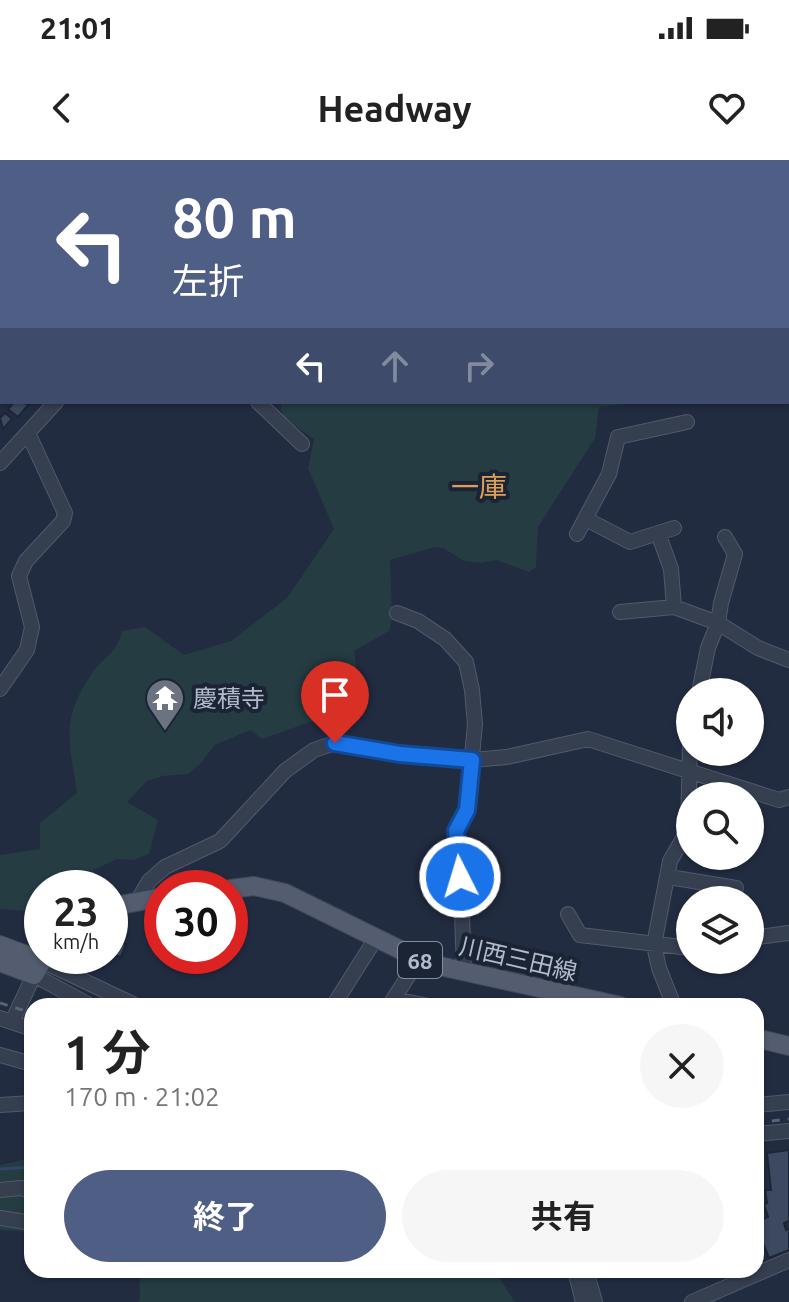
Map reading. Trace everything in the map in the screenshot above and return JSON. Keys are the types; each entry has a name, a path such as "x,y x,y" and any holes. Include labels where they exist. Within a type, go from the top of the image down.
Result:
{"main road":[{"name":"川西三田線","path":"248,887 285,893 419,959 585,998"},
{"path":"128,902 144,899"},
{"path":"0,945 24,956"},
{"path":"0,962 24,963"},
{"path":"764,1040 789,1046"}],"street":[{"path":"0,463 54,404"},
{"path":"260,404 302,444"},
{"path":"577,534 609,474 618,437 687,422"},
{"path":"0,689 27,650 32,627 19,576 26,561 63,521 65,513 28,433"},
{"path":"586,519 630,542 674,528"},
{"path":"658,533 671,569 674,607"},
{"path":"702,678 735,554 725,537"},
{"path":"620,612 674,607 718,623 758,648 789,660"},
{"path":"397,613 418,621 445,639 466,662 472,690 475,724 467,810 456,831 460,857 464,971"},
{"path":"138,900 149,881 165,867 220,841 285,771 314,750 335,743 400,754 472,760 507,757 588,739 779,800 789,797"},
{"path":"671,998 654,945 670,861 688,830 688,766"},
{"path":"669,877 724,886"},
{"path":"568,914 580,935 676,947"},
{"path":"764,935 789,933"},
{"path":"338,998 376,938"},
{"path":"395,998 419,959"},
{"path":"6,1020 34,974"},
{"path":"52,974 81,998"},
{"path":"63,974 119,998"},
{"path":"0,1055 24,1062"},
{"path":"764,1104 789,1102"},
{"path":"0,1105 24,1104"},
{"path":"764,1133 789,1131"},
{"path":"0,1190 24,1189"},
{"path":"0,1218 24,1222"},
{"path":"764,1271 789,1260"},
{"path":"577,1278 583,1302"},
{"path":"588,1278 595,1302"},
{"path":"692,1302 747,1278"}],"green space":[{"path":"280,404 625,404 599,407 595,438 538,527 536,567 529,572 497,560 481,563 464,561 443,548 435,547 390,560 392,620 389,631 354,651 357,674 333,714 262,739 250,730 215,745 188,774 147,781 127,802 158,820 149,854 134,860 117,859 94,870 24,870 24,911 0,909 0,855 40,849 40,823 77,793 70,744 71,717 83,689 97,666 114,649 122,631 145,627 184,655 231,641 287,598 334,529 308,468 314,439 283,417"},
{"path":"24,1160 24,1232 0,1230 0,1165"},
{"path":"139,1278 499,1278 515,1302 138,1302"}],"building":[{"path":"12,404 29,404 18,417 8,409"},
{"path":"5,413 12,419 3,429 0,418"},
{"path":"789,1150 789,1221 784,1223 786,1230 789,1229 789,1250 769,1258 764,1246 764,1219 768,1217 764,1205 767,1203 765,1190 771,1190 767,1153"}],"waterway":[{"path":"0,1169 24,1168"}],"railway":[{"path":"0,1003 24,1010"},
{"path":"764,1122 789,1119"}],"place":[{"name":"慶積寺","path":"165,732"}],"district":[{"name":"一庫","path":"479,486"}],"route":[{"path":"335,743 400,754 472,760 467,810 456,831 460,877"}]}
